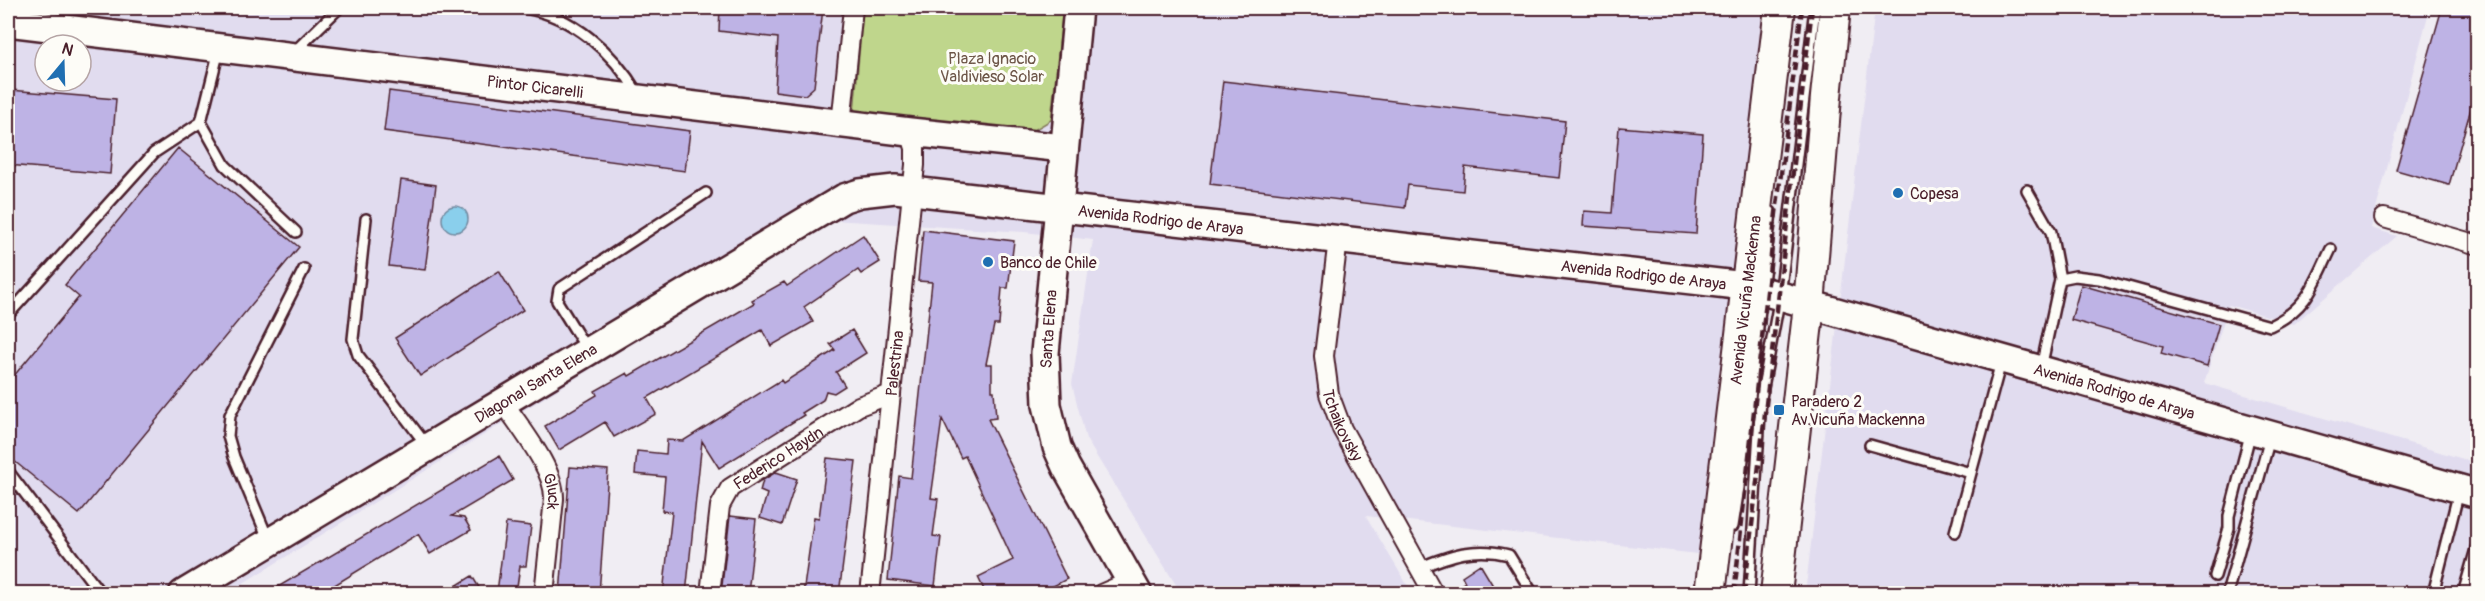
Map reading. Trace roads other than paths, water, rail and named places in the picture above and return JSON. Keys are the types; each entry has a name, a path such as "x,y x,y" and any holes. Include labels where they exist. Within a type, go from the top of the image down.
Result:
{"main road":[{"name":"Santa Elena","path":"1078,8 1045,353 1047,405 1066,467 1135,587"},
{"name":"Avenida Vicuña Mackenna","path":"1710,594 1762,291 1780,8"},
{"path":"1776,594 1809,305 1835,8"},
{"name":"Pintor Cicarelli","path":"8,22 842,124 1064,148"},
{"name":"Avenida Rodrigo de Araya","path":"904,189 1762,291 2469,491"},
{"name":"Diagonal Santa Elena","path":"183,594 844,198 860,193 904,189"}],"street":[{"path":"842,124 853,8"},
{"name":"Palestrina","path":"870,594 891,394 904,189 915,148 910,132"},
{"path":"2384,218 2478,245"},
{"name":"Tchaikovsky","path":"1338,239 1324,356 1329,394 1342,429 1434,594"},
{"name":"Federico Haydn","path":"710,594 720,506 730,488 860,406 891,394"},
{"name":"Gluck","path":"504,403 547,470 553,484 554,499 544,594"},
{"path":"1101,594 1135,587"}],"lane":[{"path":"290,57 339,8"},
{"path":"525,8 544,11 581,30 625,72 641,98"},
{"path":"1749,594 1761,398 1762,291 1815,8"},
{"path":"8,315 154,153 201,122 220,48"},
{"path":"201,122 225,165 296,232"},
{"path":"2027,190 2051,232 2060,279 2040,370"},
{"path":"588,352 557,301 559,289 706,193"},
{"path":"1731,539 1742,468 1772,203"},
{"path":"366,219 353,339 358,355 429,448"},
{"path":"2060,279 2075,276 2098,279 2270,326 2290,316 2308,297 2331,249"},
{"path":"269,542 234,457 228,436 230,415 304,269"},
{"path":"1955,532 2002,360"},
{"path":"2215,576 2229,528 2229,516 2261,433"},
{"path":"2227,594 2261,433"},
{"path":"1870,445 1971,473"},
{"path":"8,471 101,594"},
{"path":"2433,594 2469,491"},
{"path":"2463,594 2478,542"},
{"path":"1419,568 1456,553 1495,551 1509,555 1533,594"}],"water":[{"path":"455,206 464,210 468,219 464,228 455,232 446,228 442,219 446,210"}],"railway":[{"path":"1734,594 1773,237 1802,8"},
{"path":"1744,594 1812,8"}],"place":[{"name":"Copesa","path":"1898,193"},
{"name":"Banco de Chile","path":"988,262"},
{"name":"Paradero 2 Av.Vicuña Mackenna","path":"1779,410"}],"park label":[{"name":"Plaza Ignacio Valdivieso Solar","path":"992,67"}]}
